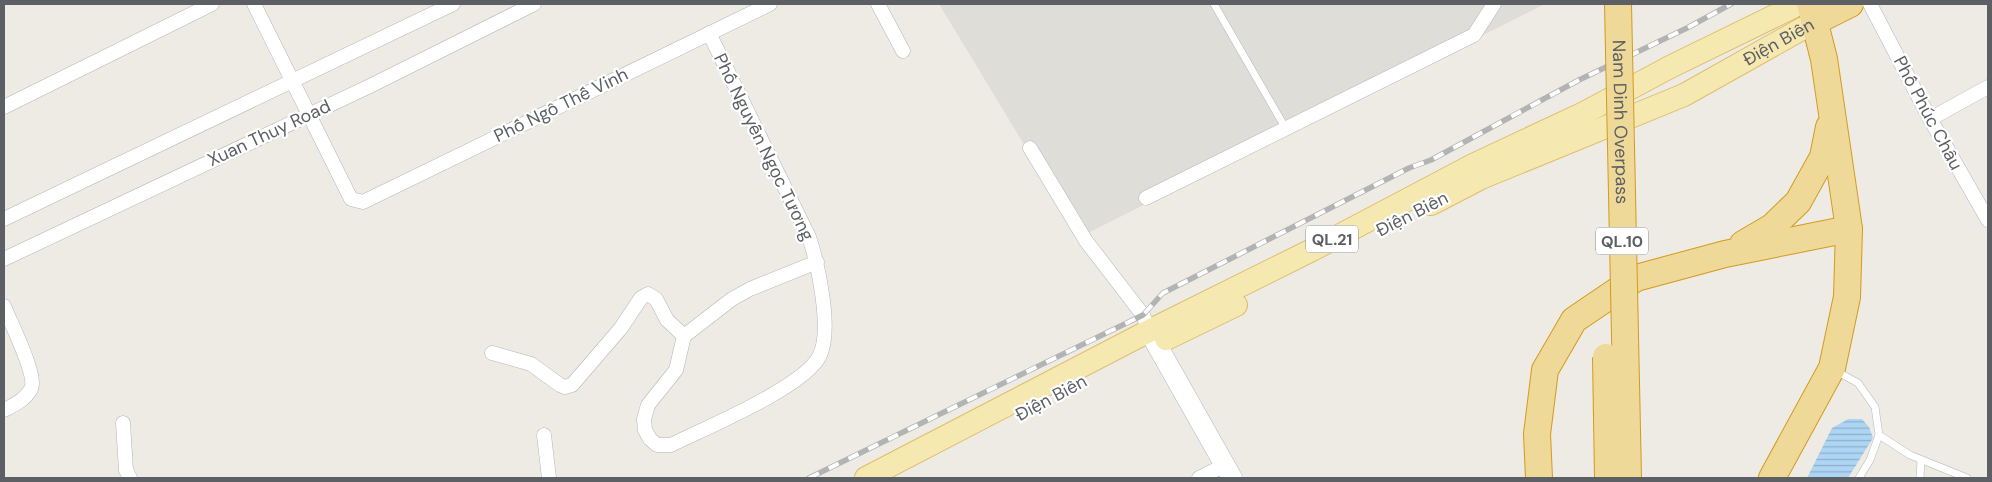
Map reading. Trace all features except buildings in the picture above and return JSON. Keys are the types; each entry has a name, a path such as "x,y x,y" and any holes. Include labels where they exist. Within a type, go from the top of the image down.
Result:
{"highway":[{"name":"Nam Dinh Overpass","path":"1600,4 1608,478"},
{"name":"Nam Dinh Overpass","path":"1618,4 1628,478"},
{"name":"Điện Biên","path":"1808,10 1850,4"},
{"path":"1772,478 1832,368 1847,297 1849,229 1832,115 1808,10"},
{"path":"1725,254 1772,227 1798,202 1823,157 1832,115"},
{"path":"1539,478 1537,434 1545,370 1574,320 1636,278 1725,254 1849,229"}],"main road":[{"name":"Điện Biên","path":"866,478 1152,338 1200,324 1481,178 1684,95 1808,10"},
{"name":"Điện Biên","path":"899,478 1312,250 1473,164 1584,113 1670,67 1808,10"}],"street":[{"path":"4,107 212,4"},
{"path":"254,4 309,114"},
{"name":"Xuan Thuy Road","path":"4,219 453,4"},
{"name":"Xuan Thuy Road","path":"4,259 309,114 534,4"},
{"name":"Phố Ngô Thế Vinh","path":"309,114 351,199 363,202 770,4"},
{"path":"878,4 903,51"},
{"path":"1146,198 1474,35 1494,4"},
{"name":"Phố Phúc Châu","path":"1870,4 1930,119 1988,220"},
{"name":"Phố Nguyễn Ngọc Tương","path":"684,336 676,370 648,405 644,418 644,430 657,445 664,446 773,395 816,362 824,344 823,300 817,262 809,237 709,33"},
{"path":"1930,119 1988,87"},
{"path":"1030,148 1086,241 1143,315 1152,338 1228,472 1200,478"},
{"path":"492,353 532,364 565,387 579,380 621,328 641,298 648,294 656,299 667,320 684,336 732,299 750,289 817,262"},
{"path":"4,306 32,375 32,388 21,401 4,410"},
{"path":"123,423 126,470 130,478"},
{"path":"544,435 549,478"}],"lane":[{"path":"1214,4 1286,129"},
{"path":"1832,368 1858,383 1876,407 1880,434 1870,460 1860,478"},
{"path":"1880,434 1910,456 1967,478"},
{"path":"1920,478 1921,460"}],"shaded area":[{"path":"939,4 1545,4 1080,237"}],"water":[{"path":"1848,419 1862,419 1869,427 1873,438 1848,478 1807,478 1832,428"}],"railway":[{"path":"809,478 1143,315 1163,293 1409,168 1431,160 1579,80 1687,28 1731,4"}]}
